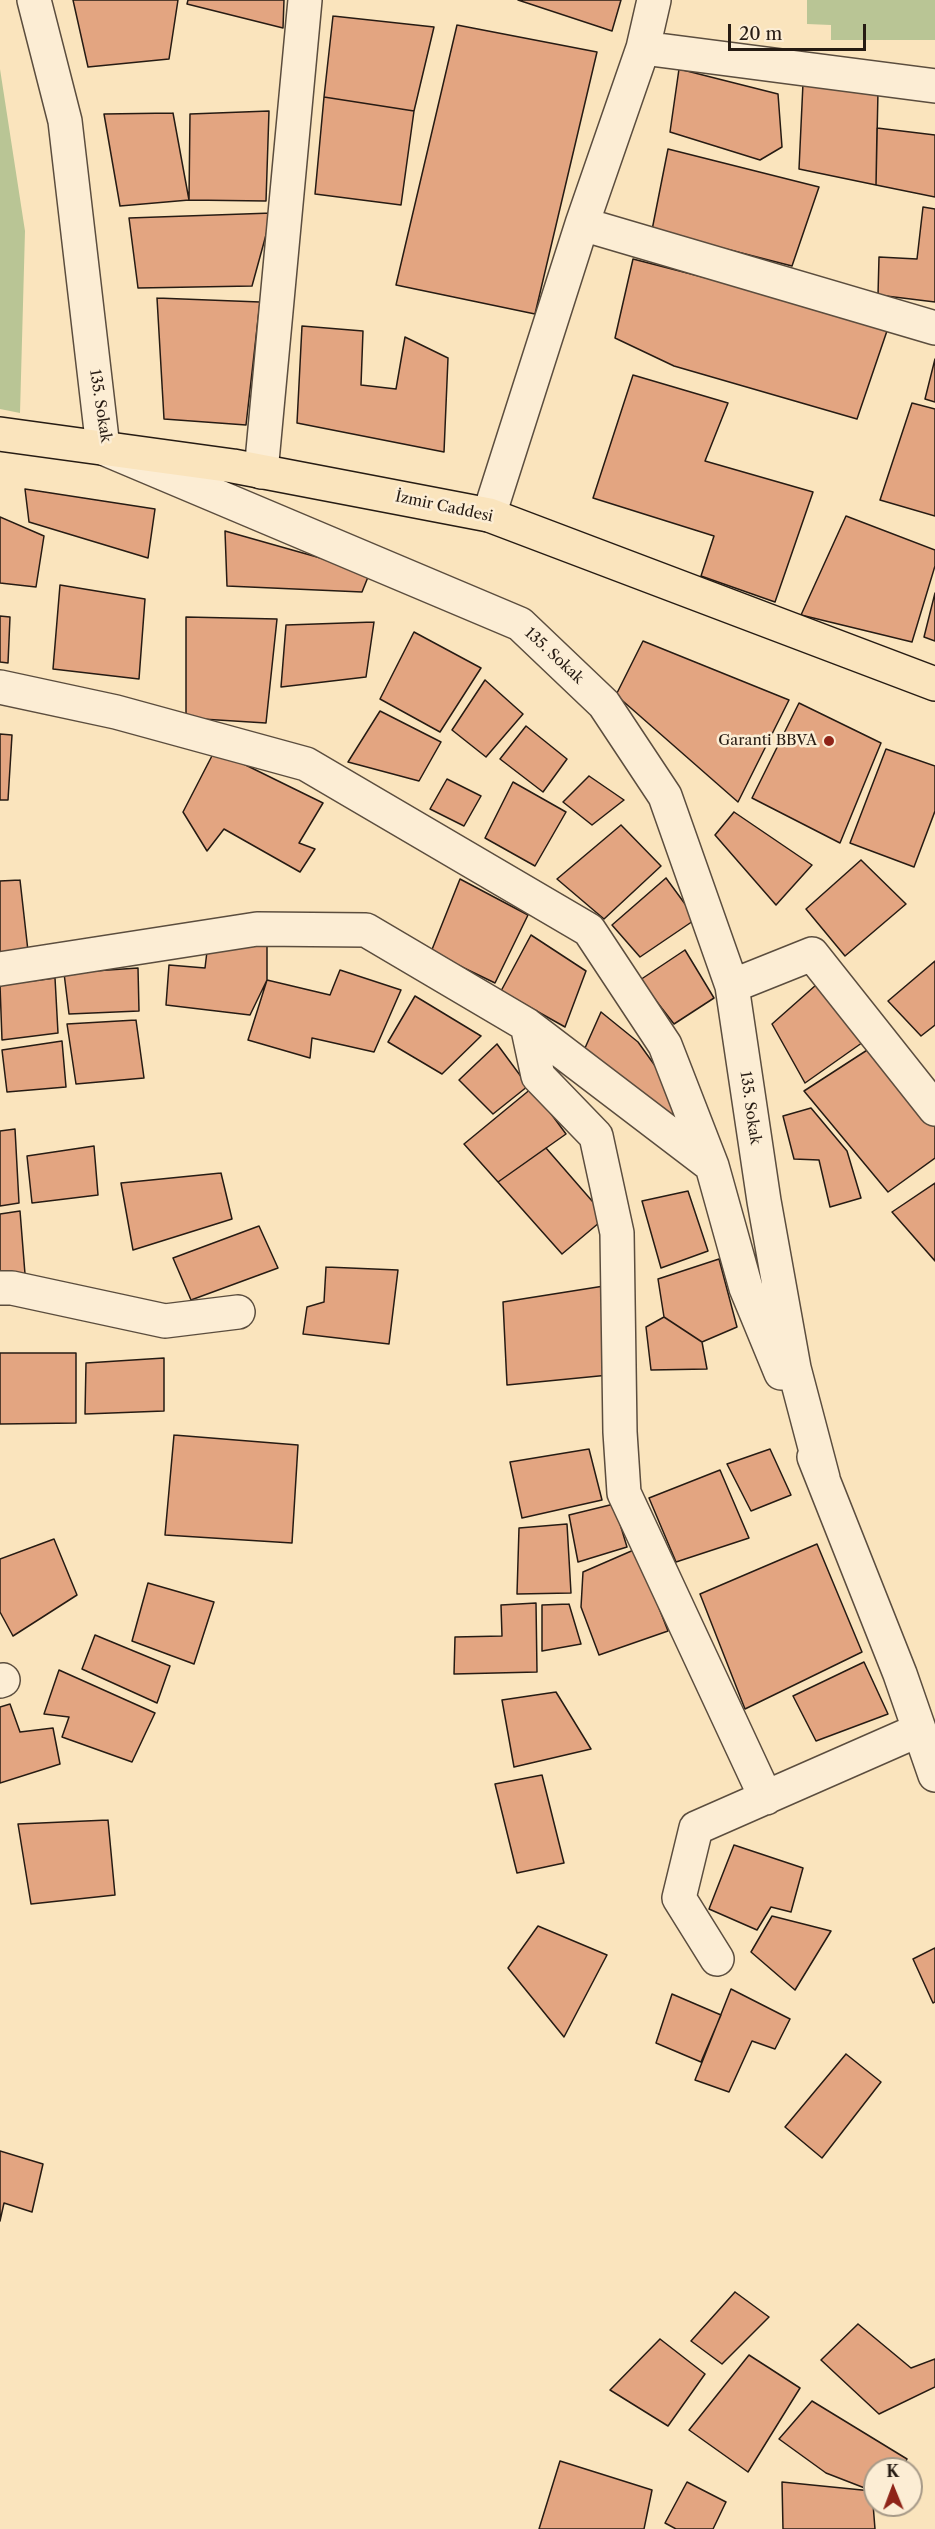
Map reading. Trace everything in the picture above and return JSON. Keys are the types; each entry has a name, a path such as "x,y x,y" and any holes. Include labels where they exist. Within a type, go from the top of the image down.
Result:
{"main road":[{"name":"İzmir Caddesi","path":"0,434 261,472 489,515 935,684"}],"street":[{"name":"135. Sokak","path":"34,0 65,121 104,448 520,624 604,704 665,796 732,986 764,1201 792,1357 823,1478"},
{"path":"261,472 306,0"},
{"path":"489,515 582,224 644,48 654,0"},
{"path":"644,48 935,86"},
{"path":"582,224 935,327"},
{"path":"0,687 116,712 306,764 589,930 664,1045 712,1166 746,1288 823,1478 935,1775"},
{"path":"0,969 257,928 366,930 527,1025 712,1166"},
{"path":"732,986 812,954 935,1109"},
{"path":"527,1025 538,1076 596,1136 617,1233 620,1432 624,1493 765,1798"},
{"path":"0,1288 12,1288 165,1321 238,1312"},
{"path":"717,1959 680,1898 696,1828 919,1730"}],"green space":[{"path":"807,0 935,0 935,40 831,40 831,25 807,24"},
{"path":"0,69 25,231 20,413 0,409"}],"building":[{"path":"73,0 178,0 169,59 88,67"},
{"path":"188,0 284,0 283,28 187,4"},
{"path":"518,0 621,0 612,31"},
{"path":"333,16 434,27 414,111 324,97"},
{"path":"457,25 597,52 535,314 396,285"},
{"path":"679,69 778,94 782,147 760,160 670,132"},
{"path":"803,83 878,91 876,185 799,169"},
{"path":"324,97 414,111 401,205 315,194"},
{"path":"269,111 266,201 189,200 190,114"},
{"path":"173,113 189,200 120,206 104,114"},
{"path":"877,128 935,135 935,197 876,185"},
{"path":"668,149 819,187 792,266 652,230"},
{"path":"923,207 935,209 935,302 878,295 879,257 917,259"},
{"path":"272,213 252,286 138,288 129,218"},
{"path":"633,259 889,325 857,419 674,366 615,338"},
{"path":"157,298 260,302 246,425 164,419"},
{"path":"302,326 363,331 361,385 396,389 405,337 448,358 444,452 297,423"},
{"path":"935,359 935,402 925,399"},
{"path":"633,375 728,403 705,461 813,492 775,602 701,576 714,536 593,498"},
{"path":"912,403 935,409 935,516 880,500"},
{"path":"25,489 155,509 148,558 29,522"},
{"path":"846,516 935,550 935,566 912,642 801,615"},
{"path":"0,517 44,536 36,587 0,583"},
{"path":"225,531 370,572 362,592 227,586"},
{"path":"60,585 145,599 139,679 53,669"},
{"path":"935,593 935,641 924,637"},
{"path":"0,616 10,617 8,663 0,662"},
{"path":"186,617 277,619 266,723 186,718"},
{"path":"374,622 366,677 281,687 286,625"},
{"path":"414,632 481,668 440,732 380,699"},
{"path":"643,641 789,700 738,802 616,695"},
{"path":"485,680 523,714 486,757 452,730"},
{"path":"799,703 881,743 840,843 752,798"},
{"path":"380,711 441,742 419,781 348,762"},
{"path":"526,726 567,759 543,792 500,759"},
{"path":"0,734 12,735 8,800 0,800"},
{"path":"886,749 935,766 935,811 914,867 850,843"},
{"path":"215,750 323,803 299,843 315,849 300,872 224,829 207,851 183,812"},
{"path":"589,776 624,800 592,825 563,802"},
{"path":"447,779 481,796 464,826 430,809"},
{"path":"513,782 566,812 535,866 485,838"},
{"path":"734,812 812,865 776,905 715,835"},
{"path":"621,825 661,866 604,919 557,879"},
{"path":"861,860 906,904 845,956 806,909"},
{"path":"666,878 696,919 640,957 612,925"},
{"path":"460,879 528,915 495,983 431,952"},
{"path":"20,880 28,951 0,954 0,881"},
{"path":"531,935 586,971 565,1027 501,991"},
{"path":"208,943 267,943 267,980 250,1015 166,1005 169,965 205,968"},
{"path":"685,950 714,998 674,1024 640,980"},
{"path":"935,961 935,1025 921,1036 888,1001"},
{"path":"138,968 139,1011 69,1014 64,973"},
{"path":"340,970 401,990 374,1052 312,1038 310,1058 248,1040 267,980 330,995"},
{"path":"55,978 58,1033 2,1040 0,985"},
{"path":"816,985 866,1040 805,1083 772,1024"},
{"path":"415,996 481,1036 442,1074 388,1042"},
{"path":"601,1012 638,1042 666,1081 677,1123 581,1057"},
{"path":"136,1020 144,1078 76,1084 67,1024"},
{"path":"62,1041 66,1087 7,1092 2,1050"},
{"path":"497,1044 528,1086 493,1114 459,1080"},
{"path":"875,1045 935,1114 935,1158 888,1192 804,1091"},
{"path":"532,1088 566,1134 498,1182 464,1144"},
{"path":"811,1108 847,1151 861,1198 830,1207 819,1160 794,1159 783,1116"},
{"path":"15,1129 19,1203 0,1206 0,1131"},
{"path":"94,1146 98,1195 32,1203 27,1156"},
{"path":"546,1148 606,1217 562,1254 498,1182"},
{"path":"221,1173 232,1219 133,1250 121,1183"},
{"path":"935,1183 935,1261 892,1212"},
{"path":"688,1191 708,1251 661,1268 642,1201"},
{"path":"20,1211 25,1274 0,1275 0,1214"},
{"path":"259,1226 278,1268 191,1300 173,1258"},
{"path":"719,1259 737,1327 702,1342 664,1317 658,1279"},
{"path":"326,1267 398,1270 389,1344 303,1334 307,1307 324,1302"},
{"path":"604,1286 609,1375 507,1385 503,1302"},
{"path":"664,1317 702,1342 707,1369 651,1370 646,1327"},
{"path":"0,1353 76,1353 76,1423 0,1424"},
{"path":"164,1358 164,1411 85,1414 86,1363"},
{"path":"174,1435 298,1445 292,1543 165,1535"},
{"path":"589,1449 602,1500 522,1518 510,1462"},
{"path":"770,1449 791,1495 751,1511 727,1464"},
{"path":"720,1470 749,1538 676,1562 649,1498"},
{"path":"614,1504 627,1547 578,1562 569,1515"},
{"path":"567,1524 571,1593 517,1594 519,1528"},
{"path":"54,1539 77,1595 13,1636 0,1612 0,1559"},
{"path":"817,1544 862,1652 745,1709 700,1594"},
{"path":"636,1549 668,1631 599,1655 581,1607 583,1572"},
{"path":"148,1583 214,1602 194,1664 132,1641"},
{"path":"536,1603 537,1672 454,1674 455,1637 502,1636 501,1605"},
{"path":"569,1604 581,1644 542,1651 542,1605"},
{"path":"95,1635 170,1666 157,1703 82,1669"},
{"path":"864,1662 888,1714 816,1741 793,1696"},
{"path":"59,1670 155,1713 132,1762 62,1737 69,1717 44,1714"},
{"path":"556,1692 591,1749 514,1767 502,1700"},
{"path":"10,1704 20,1732 53,1728 60,1764 0,1783 0,1707"},
{"path":"542,1775 564,1863 517,1873 495,1784"},
{"path":"108,1820 115,1895 31,1904 18,1824"},
{"path":"734,1845 803,1868 791,1912 771,1907 757,1930 709,1909"},
{"path":"772,1916 831,1931 795,1990 751,1952"},
{"path":"538,1926 607,1955 564,2037 508,1968"},
{"path":"935,1948 935,2002 933,2003 913,1959"},
{"path":"731,1989 790,2019 775,2049 752,2041 729,2092 695,2080"},
{"path":"672,1994 721,2015 701,2062 656,2043"},
{"path":"846,2054 881,2082 822,2158 785,2127"},
{"path":"0,2151 43,2164 32,2212 4,2203 0,2221"},
{"path":"735,2292 769,2317 722,2364 691,2341"},
{"path":"858,2324 911,2368 935,2359 935,2387 879,2414 821,2360"},
{"path":"660,2339 705,2374 668,2426 610,2390"},
{"path":"749,2355 800,2388 748,2472 689,2430"},
{"path":"812,2401 904,2457 863,2457 863,2487 826,2473 779,2439"},
{"path":"560,2461 652,2490 644,2529 539,2529"},
{"path":"687,2482 726,2502 713,2529 676,2529 665,2523"},
{"path":"782,2482 863,2490 863,2517 874,2517 875,2529 783,2529"}],"place":[{"name":"Garanti BBVA","path":"829,741"}]}
